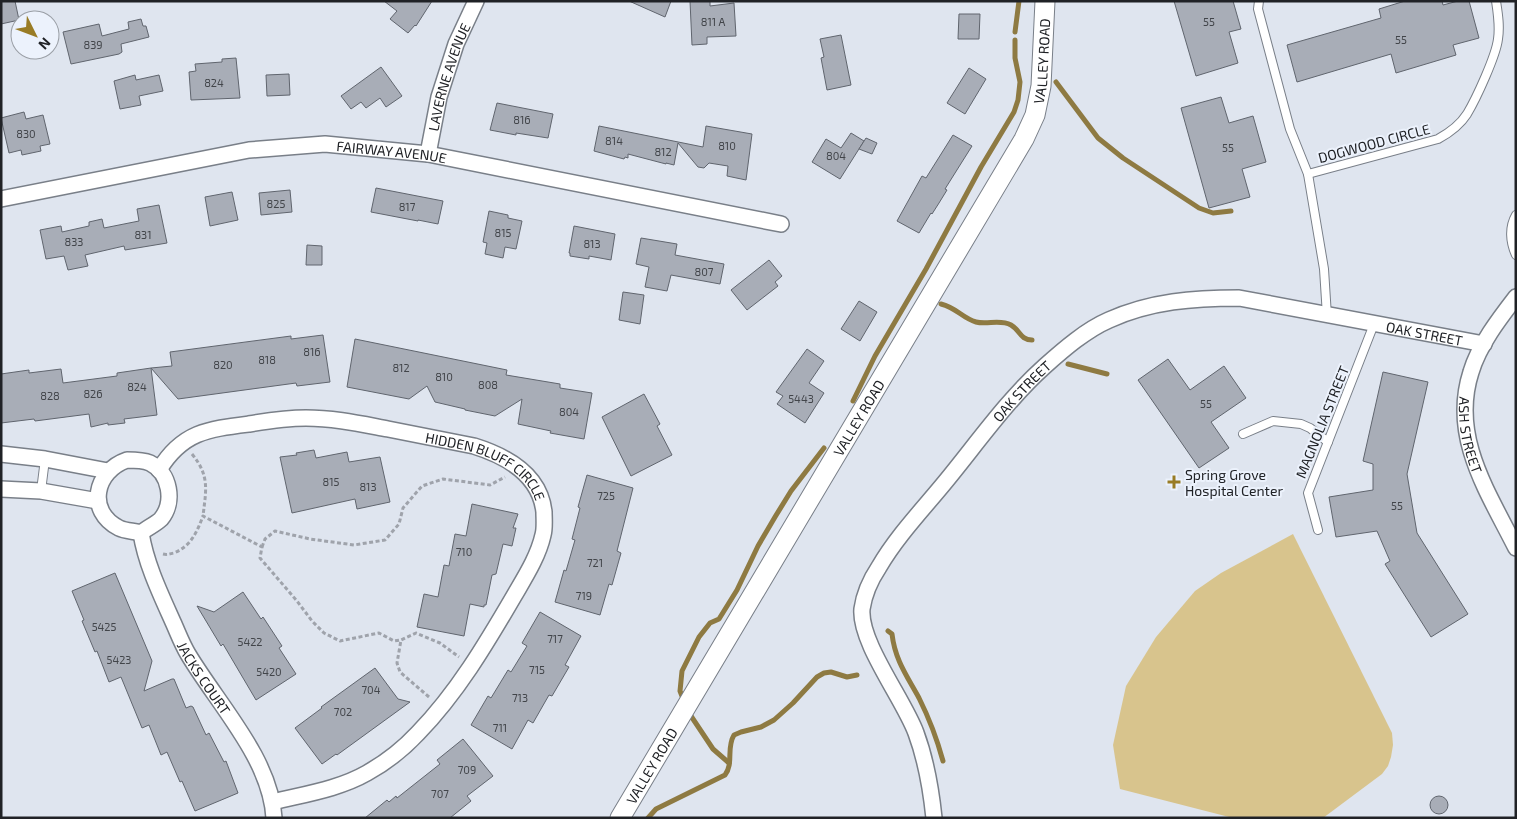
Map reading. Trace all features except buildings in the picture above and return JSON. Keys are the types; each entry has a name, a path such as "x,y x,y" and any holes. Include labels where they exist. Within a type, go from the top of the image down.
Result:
{"street":[{"name":"LAVERNE AVENUE","path":"428,154 438,97 456,44 476,1"},
{"name":"VALLEY ROAD","path":"620,818 1024,139 1035,115 1041,86 1045,1"},
{"name":"FAIRWAY AVENUE","path":"1,199 249,150 325,144 428,154 781,224"},
{"name":"ASH STREET","path":"1516,297 1484,344 1471,371 1465,400 1466,432 1475,465 1516,548"},
{"name":"OAK STREET","path":"934,818 932,792 916,732 901,701 875,656 866,631 862,610 869,585 879,566 899,539 1013,398 1045,366 1080,338 1108,320 1142,308 1179,300 1211,298 1239,298 1484,344"},
{"name":"HIDDEN BLUFF CIRCLE","path":"159,470 167,456 182,442 200,432 225,427 305,418 333,420 474,446 493,452 513,462 526,474 538,493 544,510 544,533 534,561 498,624 471,666 440,708 417,734 368,773 336,786 273,802"},
{"path":"1,454 45,459 108,471"},
{"path":"127,460 150,463 159,470 166,480 169,492 168,506 161,519 141,533 120,528 107,519 98,501 100,483 108,471 118,463 127,460"},
{"path":"1,489 41,491 98,501"},
{"name":"JACKS COURT","path":"141,533 144,549 160,592 187,653 254,755 265,778 273,802 274,818"}],"lane":[{"name":"DOGWOOD CIRCLE","path":"1259,1 1258,9 1290,129 1308,174 1324,269 1327,316"},
{"name":"DOGWOOD CIRCLE","path":"1308,174 1438,139 1452,131 1466,115 1487,73 1498,42 1500,22 1496,1"},
{"path":"1516,215 1512,222 1511,239 1516,255"},
{"name":"MAGNOLIA STREET","path":"1318,530 1308,493 1374,324"},
{"path":"1243,434 1273,421 1301,424 1310,428 1328,442"},
{"path":"41,491 45,459"}],"path":[{"path":"144,549 167,555 183,549 195,536 203,516 205,474 198,461 182,442"},
{"path":"471,666 440,643 416,633 394,641 379,633 340,641 324,633 260,558 262,547 265,538 276,531 310,539 354,545 384,540 399,524 403,508 422,486 444,479 490,485 508,476 513,462"},
{"path":"203,516 262,547"},
{"path":"401,640 396,663 400,672 440,708"}],"shaded area":[{"path":"1293,534 1392,733 1393,745 1388,766 1382,774 1323,818 1233,818 1120,789 1113,745 1126,686 1156,637 1195,591 1221,573"}],"waterway":[{"path":"1015,32 1019,1"},
{"path":"853,401 875,356 1014,112 1018,100 1020,82 1015,58 1015,40"},
{"path":"1056,82 1098,138 1123,158 1199,208 1213,213 1231,211"},
{"path":"941,304 976,322 1007,323 1014,327 1022,337 1032,340"},
{"path":"1068,364 1107,374"},
{"path":"684,701 680,691 682,671 699,637 710,623 719,619 737,590 758,546 775,517 791,491 824,448"},
{"path":"888,631 892,634 902,667 929,721 943,761"},
{"path":"648,818 656,809 725,775 729,766 730,745 734,735 761,727 774,720 817,677 831,672 847,677 857,675"},
{"path":"689,713 713,749 729,763"}],"place":[{"name":"Spring Grove Hospital Center","path":"1174,482"}]}
